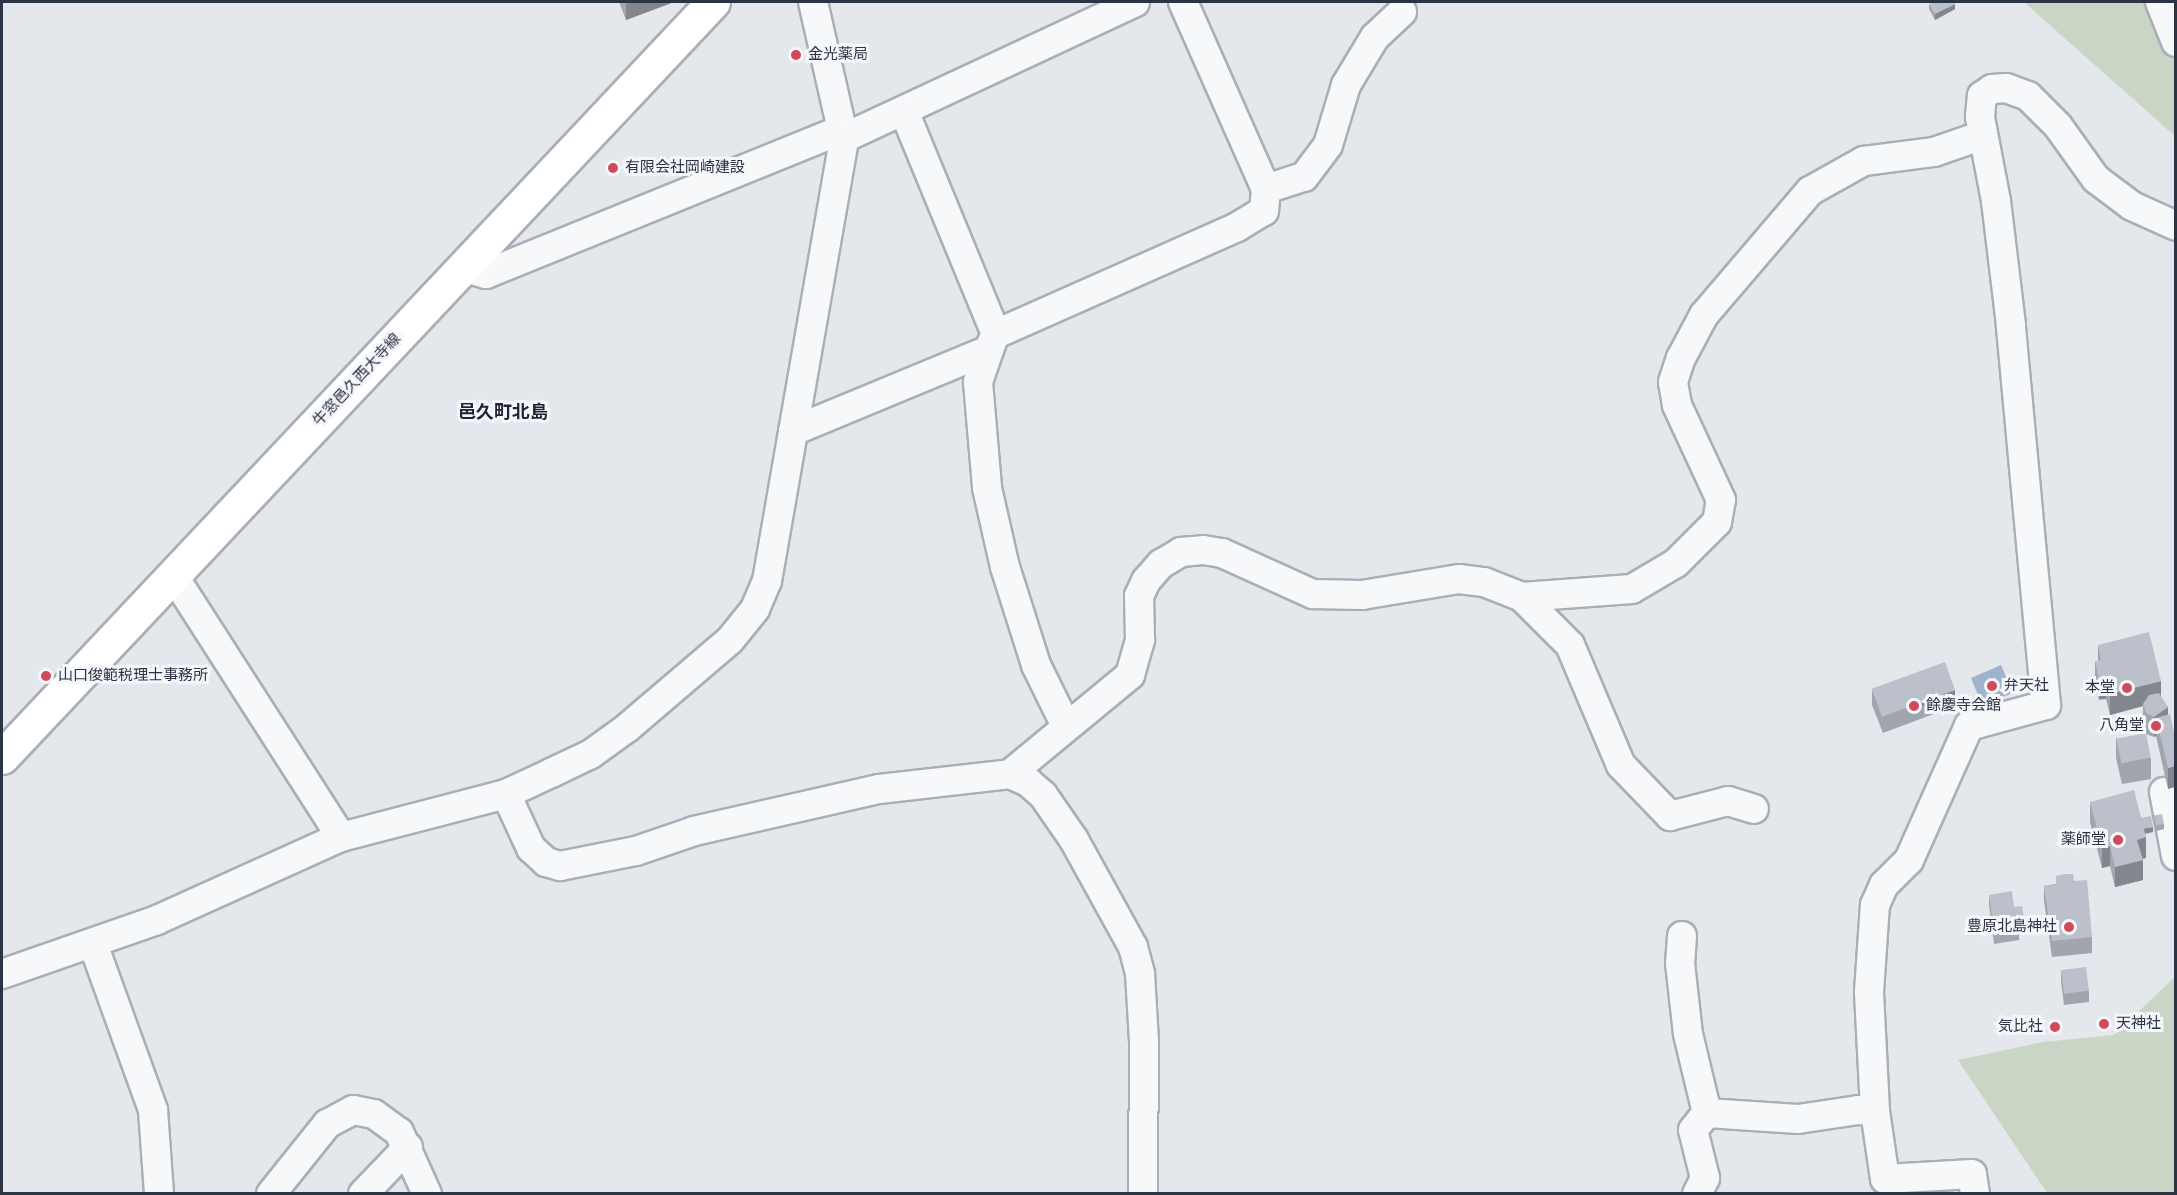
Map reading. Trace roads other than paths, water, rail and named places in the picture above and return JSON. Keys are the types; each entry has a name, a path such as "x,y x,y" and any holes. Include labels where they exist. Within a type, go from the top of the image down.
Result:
{"main road":[{"name":"牛窓邑久西大寺線","path":"2,757 713,2"}],"street":[{"path":"2,974 93,944 341,837 506,794 591,754 627,728 730,640 755,609 766,581 843,133 813,2"},
{"path":"463,267 486,274 904,111 1135,2"},
{"path":"793,431 992,342 1238,227 1264,211 1266,189 1184,2"},
{"path":"2160,2 2175,42"},
{"path":"1266,189 1304,177 1328,145 1346,85 1375,37 1402,12"},
{"path":"1975,1194 1972,1174 1886,1186 1875,1111 1869,993 1875,905 1884,885 1909,860 1970,726 2046,705 2011,325 1979,106 1982,96 1992,89 2018,90 2040,107 2081,162 2113,194 2175,226"},
{"path":"904,111 992,342 978,382 987,488 1005,567 1036,665 1066,726"},
{"path":"1522,597 1632,590 1676,563 1717,522 1721,500 1677,405 1673,382 1681,358 1704,315 1810,191 1864,161 1934,152 1983,135"},
{"path":"1010,774 1130,675 1140,639 1139,596 1161,564 1181,552 1222,553 1313,594 1362,595 1459,579 1484,582 1522,597 1570,645 1621,765 1670,816 1728,801 1754,809"},
{"path":"173,575 341,837"},
{"path":"506,794 531,848 546,862 560,866 636,851 694,831 831,798 968,777 1010,774 1028,782 1049,804 1074,840 1133,947 1140,974 1144,1042 1143,1194"},
{"path":"2164,792 2175,856"},
{"path":"1682,936 1680,963 1688,1034 1707,1113"},
{"path":"93,944 153,1110 159,1194"},
{"path":"271,1194 327,1124 353,1110 374,1114 399,1132 408,1147 427,1194"},
{"path":"1707,1113 1798,1119 1858,1110 1875,1111"},
{"path":"1698,1194 1705,1178 1693,1130 1707,1113"},
{"path":"363,1194 408,1147"}],"water":[{"path":"2001,665 2013,693 1982,705 1971,678","holes":["1995,678 1999,690 1987,693 1986,681"]}],"place":[{"name":"金光薬局","path":"796,55"},
{"name":"有限会社岡崎建設","path":"613,168"},
{"name":"山口俊範税理士事務所","path":"46,676"},
{"name":"弁天社","path":"1992,686"},
{"name":"本堂","path":"2127,688"},
{"name":"餘慶寺会館","path":"1914,706"},
{"name":"八角堂","path":"2156,726"},
{"name":"薬師堂","path":"2118,840"},
{"name":"豊原北島神社","path":"2069,927"},
{"name":"天神社","path":"2104,1024"},
{"name":"気比社","path":"2055,1027"}],"district":[{"name":"邑久町北島","path":"503,412"}]}
